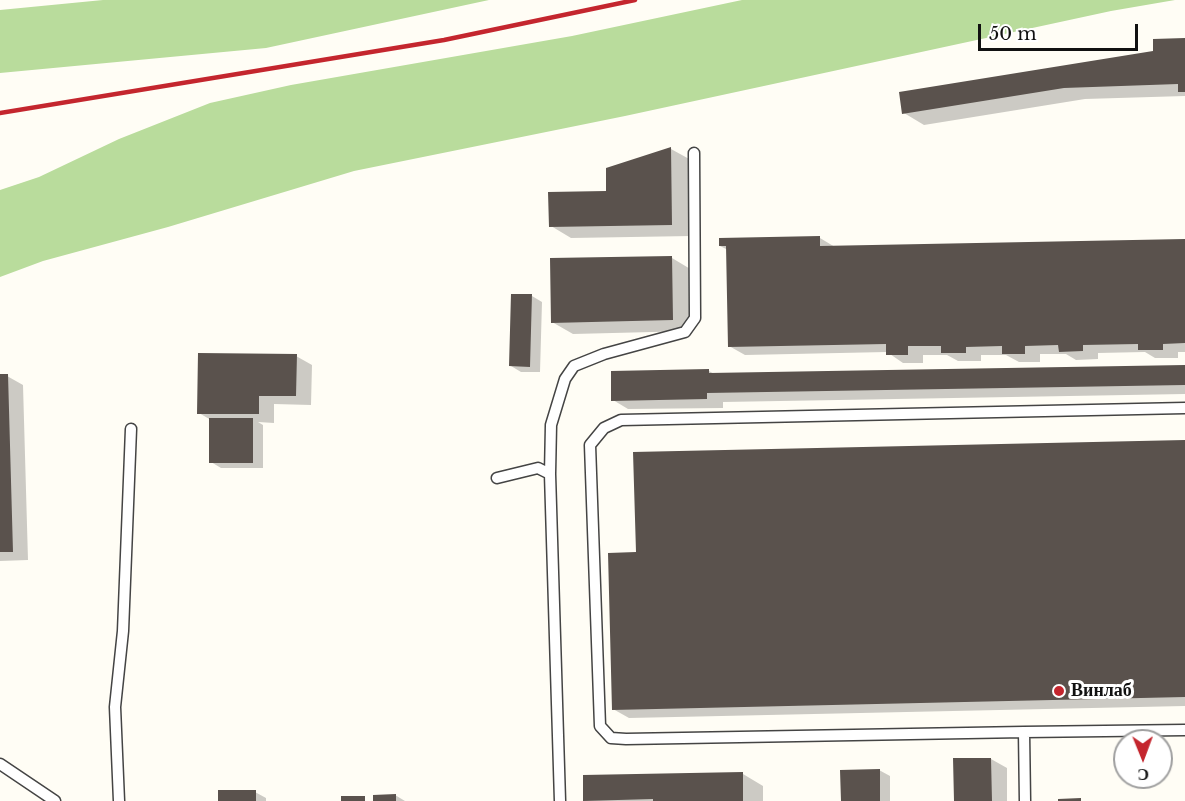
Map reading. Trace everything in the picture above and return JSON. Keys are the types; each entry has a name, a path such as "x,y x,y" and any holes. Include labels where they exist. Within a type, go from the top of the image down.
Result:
{"lane":[{"path":"560,801 550,474 551,425 565,380 574,366 604,354 685,332 695,318 694,153"},
{"path":"1185,408 621,420 604,428 590,445 600,726 611,738 1185,730"},
{"path":"119,801 115,706 123,631 131,429"},
{"path":"497,478 538,468 550,474"},
{"path":"1024,732 1026,801"},
{"path":"0,764 55,801"}],"green space":[{"path":"103,0 489,0 266,48 0,73 0,10"},
{"path":"742,0 1175,0 1111,11 625,116 354,171 168,227 43,261 0,277 0,190 39,177 119,139 210,103 291,85 572,36"}],"building":[{"path":"1185,38 1185,92 1178,92 1178,84 1064,88 902,114 899,92 1153,51 1153,39"},
{"path":"671,147 672,225 549,227 548,192 606,191 606,168"},
{"path":"820,236 820,246 1185,239 1185,343 1163,344 1163,350 1138,350 1138,344 1083,345 1083,351 1059,352 1058,345 1025,346 1025,354 1002,354 1002,346 966,347 966,353 941,353 941,346 908,346 908,355 886,355 886,344 728,347 726,246 719,246 719,238"},
{"path":"672,256 673,320 551,323 550,258"},
{"path":"511,294 532,294 530,367 509,366"},
{"path":"198,353 297,354 296,396 259,396 259,414 197,414"},
{"path":"1185,365 1185,385 707,393 707,399 611,401 611,371 709,369 709,373"},
{"path":"0,374 8,374 13,552 0,552"},
{"path":"209,418 253,418 253,463 209,463"},
{"path":"1185,440 1185,697 612,710 608,553 636,552 633,452"},
{"path":"953,758 991,758 992,801 954,801"},
{"path":"880,769 880,801 841,801 840,770"},
{"path":"743,772 743,801 653,801 653,799 583,801 583,775"},
{"path":"218,790 256,790 256,801 218,801"},
{"path":"396,794 396,801 373,801 373,795"},
{"path":"341,796 365,796 365,801 341,801"},
{"path":"1081,798 1081,801 1058,801 1058,799"}],"railway":[{"path":"0,113 444,40 635,0"}],"place":[{"name":"Винлаб","path":"1059,691"}]}
